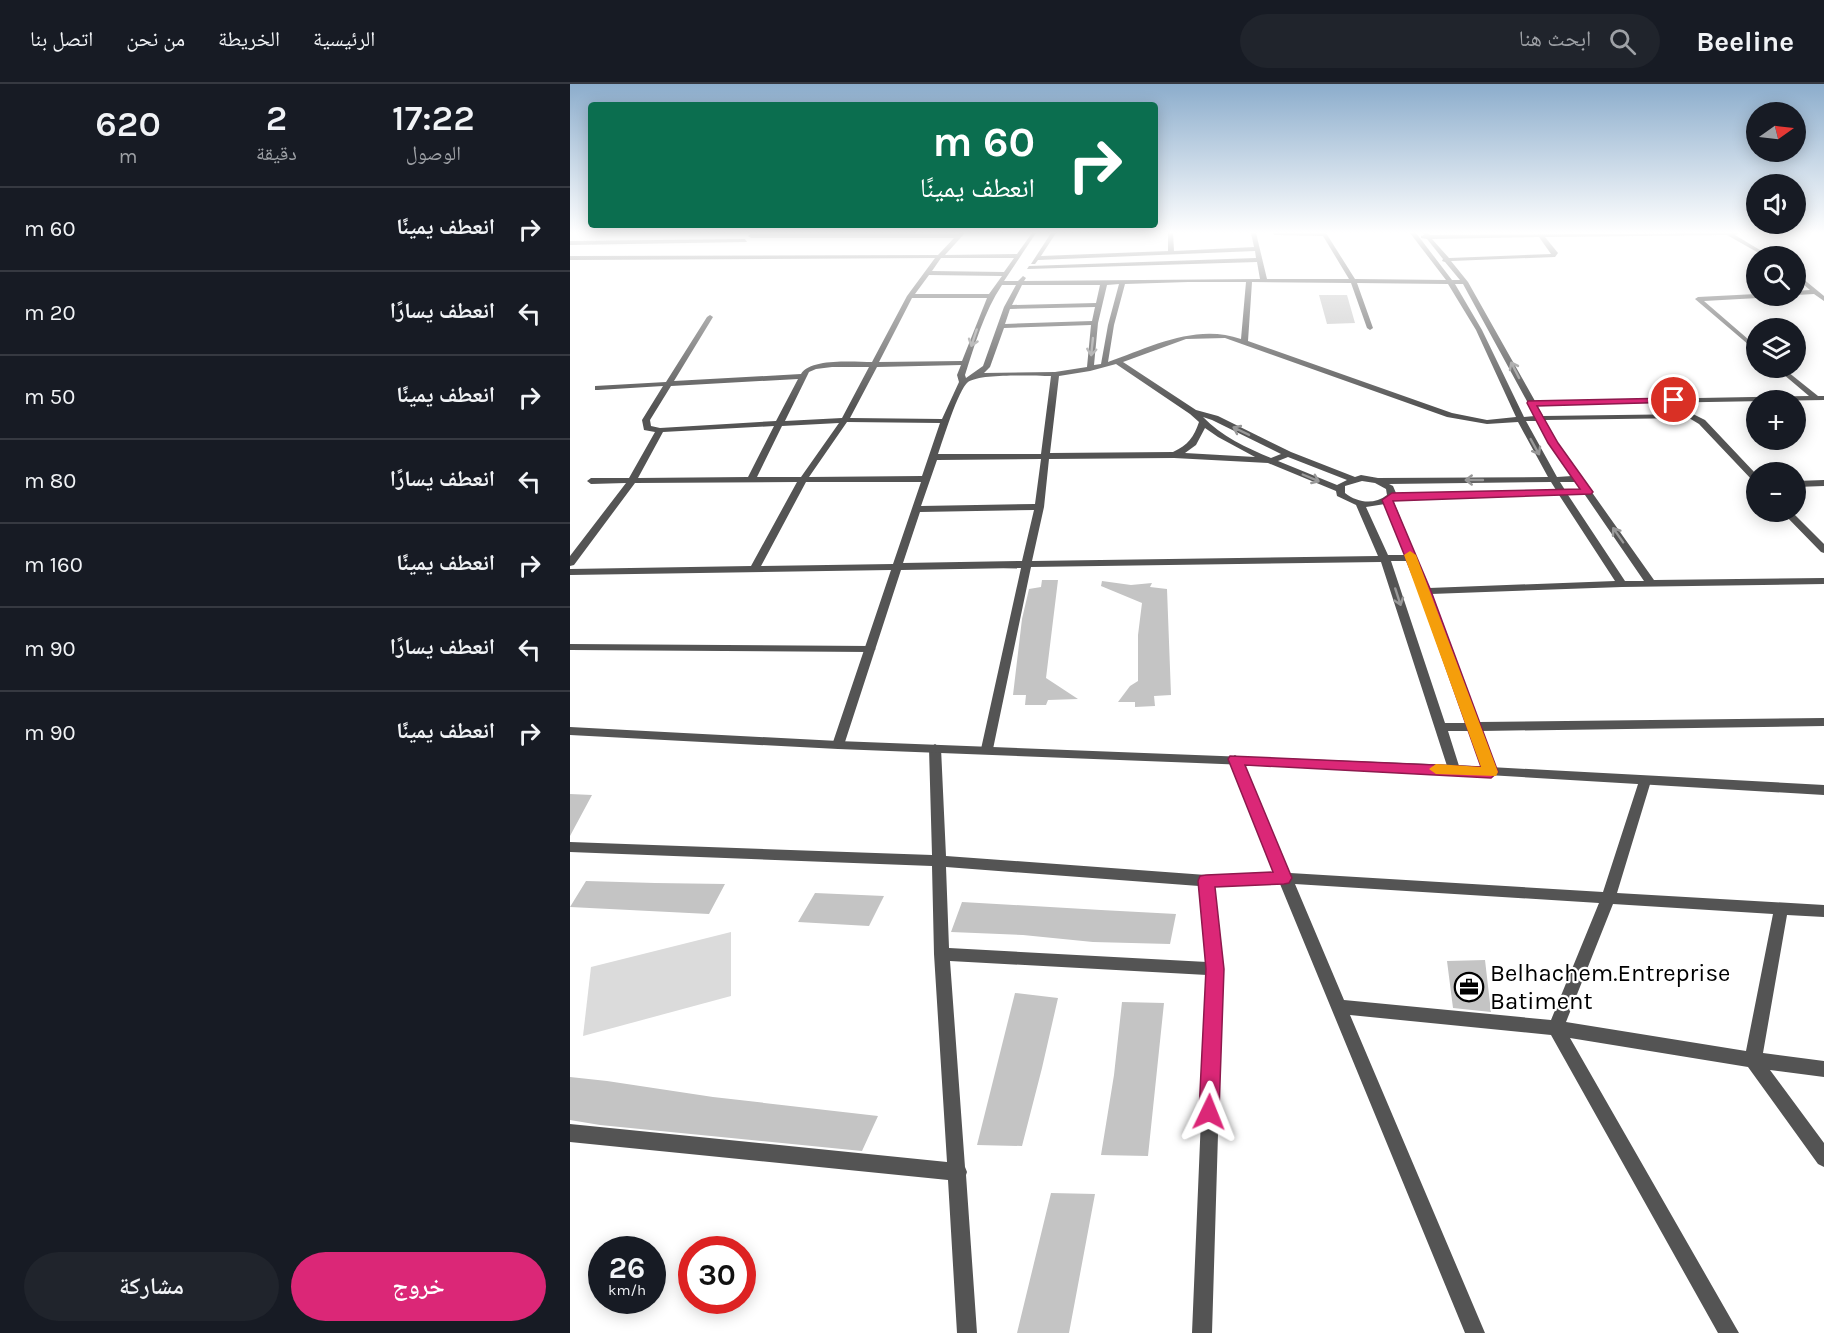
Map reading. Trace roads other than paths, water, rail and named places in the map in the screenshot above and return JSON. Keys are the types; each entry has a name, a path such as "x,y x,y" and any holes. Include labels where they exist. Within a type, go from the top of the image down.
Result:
{"street":[{"path":"754,569 803,480 845,420 914,291"},
{"path":"838,745 945,421 994,291"},
{"path":"977,375 986,367 1007,308 1016,291"},
{"path":"1090,369 1095,323 1102,291"},
{"path":"1104,366 1123,291"},
{"path":"1244,342 1248,291"},
{"path":"1357,291 1370,328"},
{"path":"1455,291 1479,330 1521,420 1554,480 1622,584"},
{"path":"1469,291 1492,328 1553,443 1651,583"},
{"path":"1806,293 1815,292 1824,299"},
{"path":"910,296 991,296"},
{"path":"1746,297 1698,299 1746,340"},
{"path":"1007,308 1100,305"},
{"path":"710,317 645,424 647,428 660,430 845,420 945,421"},
{"path":"1000,326 1095,323"},
{"path":"962,379 977,375 1055,374 1090,369 1118,362 1185,337 1226,336 1450,416 1487,422 1540,418 1685,416 1695,418 1709,429 1746,468"},
{"path":"1118,362 1193,412 1202,423 1272,461 1339,489 1345,498 1360,504 1376,504 1390,498 1588,492"},
{"path":"751,480 806,371 819,366 965,363"},
{"path":"987,749 1029,563 1047,456 1055,374"},
{"path":"598,388 802,376"},
{"path":"1793,378 1820,398"},
{"path":"1532,403 1820,398"},
{"path":"1193,412 1215,418 1288,454 1352,479 1378,481 1580,479"},
{"path":"1202,423 1215,418"},
{"path":"1174,455 1186,450 1196,440 1202,423"},
{"path":"570,563 632,481 660,430"},
{"path":"934,457 1174,455 1272,461 1288,454"},
{"path":"591,481 926,479"},
{"path":"1339,489 1345,482 1352,479"},
{"path":"1378,481 1390,488 1390,498 1491,772"},
{"path":"1806,483 1824,483"},
{"path":"1813,483 1824,494"},
{"path":"1360,504 1385,559 1454,770"},
{"path":"917,509 1039,507"},
{"path":"1797,522 1824,550"},
{"path":"570,572 1412,558"},
{"path":"1425,591 1824,580"},
{"path":"570,647 870,649"},
{"path":"1441,727 1824,722"},
{"path":"570,731 838,745 1235,759 1824,790"},
{"path":"935,748 942,954 967,1333"},
{"path":"1235,759 1341,1007 1475,1333"},
{"path":"1556,1028 1609,896 1646,781"},
{"path":"570,847 939,861 1206,881 1284,878 1609,896 1824,911"},
{"path":"1202,1333 1215,969 1206,881"},
{"path":"1781,908 1753,1060 1824,1158"},
{"path":"942,954 1215,969"},
{"path":"1341,1007 1556,1028 1753,1060 1824,1069"},
{"path":"1556,1028 1728,1333"},
{"path":"570,1133 958,1172"}],"place":[{"name":"Belhachem.Entreprise Batiment","path":"1469,987"}]}
